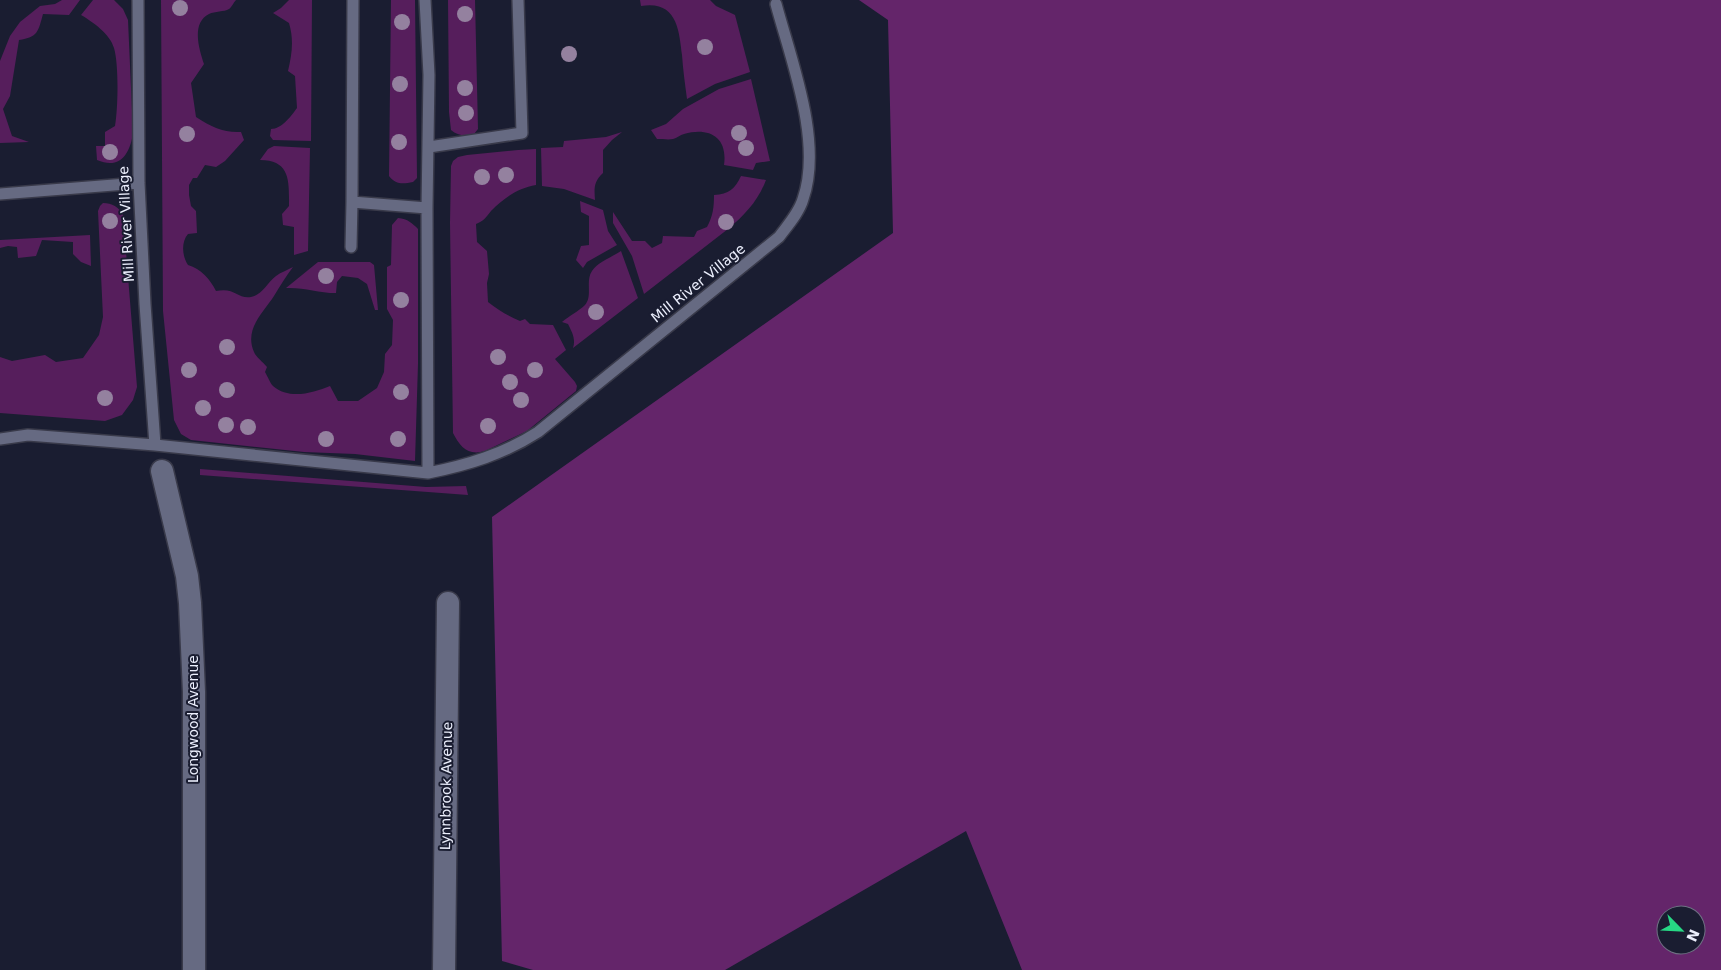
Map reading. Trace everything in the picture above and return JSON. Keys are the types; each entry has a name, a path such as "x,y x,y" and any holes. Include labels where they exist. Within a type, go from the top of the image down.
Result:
{"street":[{"name":"Longwood Avenue","path":"162,471 187,576 190,603 194,692 194,970"},
{"name":"Lynnbrook Avenue","path":"444,970 448,603"}],"lane":[{"name":"Mill River Village","path":"138,0 139,183 155,446"},
{"path":"351,247 353,0"},
{"path":"425,0 429,75 427,208 428,473"},
{"path":"518,0 522,146"},
{"name":"Mill River Village","path":"0,439 28,435 428,473 489,457 522,442 538,432 779,238 803,201 807,186 810,141 803,105 776,4"},
{"path":"428,147 522,134"},
{"path":"0,194 139,183"},
{"path":"352,202 427,208"}],"shaded area":[{"path":"62,0 80,0 69,15 43,14 36,33 19,40 10,96 3,109 12,136 29,142 0,143 0,61 10,36 20,22 40,6 55,4"},
{"path":"93,0 114,0 123,9 128,20 133,133 132,141 126,153 118,161 112,163 97,160 96,146 105,146 105,132 115,126 117,98 116,55 112,43 105,33 81,15"},
{"path":"161,0 236,0 229,9 214,12 203,18 198,30 198,37 204,64 191,83 196,117 218,129 241,132 244,140 225,161 216,167 205,165 197,178 193,178 189,185 189,195 191,206 196,211 197,233 188,234 183,245 188,265 205,275 216,291 228,291 246,297 255,296 276,276 293,267 260,315 251,336 254,352 267,367 265,372 273,386 286,393 301,394 330,386 338,401 358,401 377,388 384,372 385,354 392,345 393,320 387,309 387,267 391,265 392,225 398,218 410,222 418,229 418,364 415,461 191,440 181,434 174,420 163,311"},
{"path":"289,0 312,0 311,141 273,140 270,136 271,129 279,127 297,108 295,76 288,71 292,47 289,23 273,13"},
{"path":"391,0 415,0 417,178 413,182 406,183 397,182 389,176"},
{"path":"448,0 475,0 478,129 471,135 459,134 451,130 449,112"},
{"path":"640,0 710,0 716,6 735,15 750,72 715,84 687,99 679,36 674,19 669,12 662,8 653,5 641,6"},
{"path":"859,0 1721,0 1721,970 1022,970 966,831 725,970 533,970 502,961 492,517 893,233 888,20"},
{"path":"751,79 770,161 756,163 753,170 724,165 723,147 715,136 709,133 693,132 673,139 657,139 651,130 666,124 683,109 719,89"},
{"path":"622,132 603,150 603,173 595,185 595,200 564,189 542,186 541,148 563,147 564,141 606,137"},
{"path":"274,146 310,148 308,251 294,255 294,227 283,225 282,214 289,206 289,189 286,174 278,164 260,160 268,149"},
{"path":"536,149 536,185 523,188 512,194 476,224 477,242 487,251 489,274 487,283 488,302 503,313 520,321 525,319 530,324 553,325 566,350 555,359 575,382 577,386 576,391 527,431 485,451 469,451 462,446 453,433 451,166 458,157 467,155"},
{"path":"741,176 766,180 759,195 750,207 728,229 644,294 632,256 613,223 613,212 632,241 645,241 652,248 662,243 663,236 694,237 697,231 707,227 709,223 713,211 714,195 731,190"},
{"path":"580,201 603,210 608,231 617,245 587,262 583,268 576,260 581,246 589,245 589,216 581,212"},
{"path":"103,203 115,206 123,215 137,387 133,400 122,415 105,421 0,413 0,357 12,361 45,355 56,362 83,358 99,335 103,317 98,211"},
{"path":"90,235 91,266 81,262 73,254 73,242 42,240 36,256 18,258 17,247 8,246 0,248 0,240"},
{"path":"621,251 638,298 573,348 574,339 572,333 568,324 562,322 585,305 592,271 601,262"},
{"path":"318,262 370,262 374,265 378,310 375,310 367,284 358,278 342,276 337,282 336,293 286,288"},
{"path":"200,469 426,487 466,486 468,495 200,475"}]}
